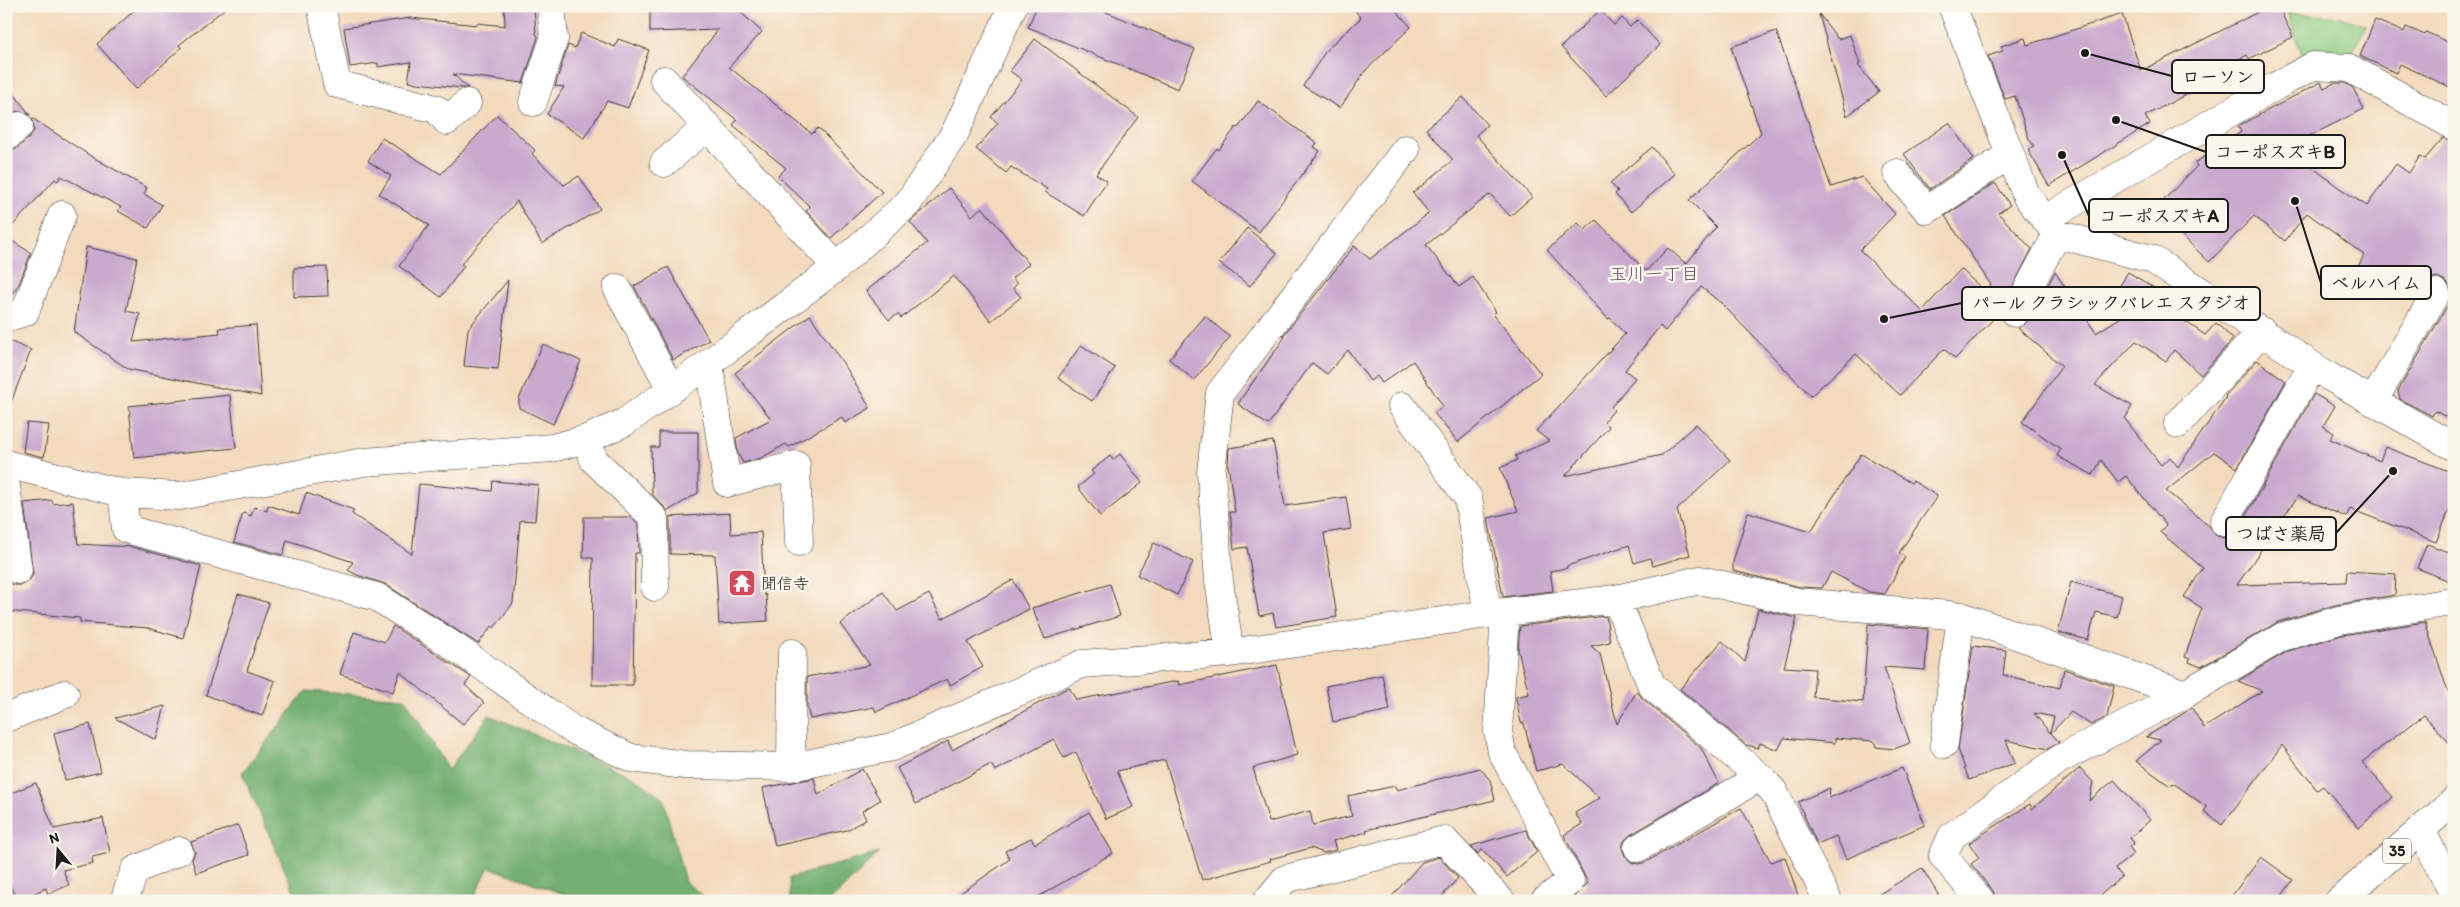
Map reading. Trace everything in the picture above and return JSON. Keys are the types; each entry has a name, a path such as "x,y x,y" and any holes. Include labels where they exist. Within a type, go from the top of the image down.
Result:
{"street":[{"path":"321,6 337,84 436,109 441,126 467,103"},
{"path":"533,102 554,39 551,6"},
{"path":"6,464 122,493 179,496 364,462 552,448 587,440 625,422 709,362 837,266 878,232 913,195 955,133 1013,6"},
{"path":"1952,6 2027,197 2051,227 2152,258 2312,366 2454,447"},
{"path":"2015,313 2051,227 2313,66 2348,68 2454,126"},
{"path":"664,80 837,266"},
{"path":"664,163 708,126"},
{"path":"1230,654 1219,582 1211,472 1220,393 1406,149"},
{"path":"1897,173 1926,210 2010,154"},
{"path":"6,318 26,312 62,215"},
{"path":"617,288 671,389"},
{"path":"2374,402 2436,293"},
{"path":"2178,424 2262,331"},
{"path":"709,362 727,483 796,466 800,542"},
{"path":"2224,522 2312,366"},
{"path":"1402,406 1468,498 1496,613 1498,731 1502,752 1570,881 1544,901"},
{"path":"587,440 594,460 654,518 655,587"},
{"path":"6,486 18,570"},
{"path":"122,493 126,529 377,597 455,647 573,730 632,758 685,765 791,767 892,746 1082,664 1230,654 1496,613 1616,599 1700,580 1798,602 1961,616 2185,694"},
{"path":"1616,599 1652,686 1760,777 1774,792 1828,901"},
{"path":"1981,901 1943,856 1952,836 2060,759 2185,694 2282,637 2339,620 2445,603 2454,604"},
{"path":"1944,744 1961,616"},
{"path":"791,767 792,653"},
{"path":"6,718 65,694"},
{"path":"1638,848 1760,777"},
{"name":"35","path":"2339,901 2454,801"},
{"path":"2421,830 2454,895"},
{"path":"1268,901 1285,879 1444,840 1501,901"},
{"path":"124,901 135,870 179,851"}],"green space":[{"path":"2287,13 2341,17 2366,26 2351,56 2338,53 2303,57"},
{"path":"306,691 405,698 448,770 489,715 633,777 663,798 685,882 710,901 583,901 489,867 472,901 298,900 242,773"},
{"path":"879,853 830,901 790,901 789,878"}],"building":[{"path":"139,6 228,6 179,45 181,48 136,89 97,44"},
{"path":"504,6 534,6 538,37 523,83 453,74 468,88 408,82 411,62 378,67 378,63 350,67 344,28 410,18 505,26"},
{"path":"650,6 734,6 762,32 729,67 812,134 818,128 882,192 831,238 806,211 810,207 778,176 786,168 733,125 737,120 682,76 718,30 650,32"},
{"path":"1037,6 1092,6 1195,49 1178,89 1028,27"},
{"path":"1351,6 1392,6 1411,27 1365,71 1340,108 1303,86 1327,49 1361,18"},
{"path":"2270,6 2278,6 2293,37 2249,59 2247,55 2194,83 2197,89 2145,116 2150,124 2049,186 2028,150 2034,146 2029,139 2015,96 2005,99 1988,56 2003,51 2001,46 2025,38 2027,45 2122,14 2141,71"},
{"path":"1600,10 1614,25 1622,18 1630,27 1637,20 1660,45 1606,96 1561,47"},
{"path":"1819,14 1838,39 1850,35 1860,64 1858,65 1879,92 1847,116"},
{"path":"2375,20 2404,32 2406,27 2425,35 2426,32 2454,45 2454,89 2400,64 2396,73 2360,56"},
{"path":"1776,31 1831,187 1862,177 1895,214 1860,250 1922,311 1961,269 1984,291 1991,285 1945,216 1995,183 2010,205 1998,213 2032,249 2000,312 1955,359 1944,349 1900,395 1856,354 1811,396 1721,303 1701,287 1665,331 1660,326 1625,370 1635,378 1611,407 1614,410 1604,422 1609,427 1565,476 1662,455 1696,424 1730,460 1677,510 1690,555 1653,566 1650,558 1634,563 1629,545 1567,566 1567,568 1550,571 1553,591 1503,597 1488,518 1518,511 1500,468 1517,460 1515,456 1549,441 1536,431 1625,334 1610,318 1608,319 1547,250 1578,223 1585,230 1596,220 1646,271 1668,248 1686,264 1716,227 1689,200 1761,133 1731,47"},
{"path":"581,33 615,47 618,39 649,50 628,108 607,101 584,138 547,114 564,87 555,86 568,45 575,48"},
{"path":"1035,39 1138,117 1096,174 1107,181 1084,216 1045,192 1047,189 1011,167 1006,173 976,149 998,123 991,117 1022,80 1010,71"},
{"path":"2321,82 2324,88 2334,83 2345,83 2353,88 2364,109 2305,138 2307,141 2290,150 2338,187 2367,206 2396,164 2409,173 2420,156 2425,159 2443,138 2454,142 2454,421 2435,411 2432,416 2400,399 2398,391 2450,301 2452,293 2449,285 2444,280 2436,277 2428,280 2414,300 2357,269 2364,255 2307,213 2285,241 2254,216 2209,262 2155,209 2197,166 2195,163 2241,132 2238,126"},
{"path":"6,83 30,115 17,111 6,116"},
{"path":"1463,97 1487,125 1476,135 1532,197 1510,216 1490,194 1426,245 1459,287 1473,277 1496,312 1493,314 1541,374 1458,442 1434,413 1443,406 1413,361 1382,383 1377,376 1370,381 1348,350 1327,374 1312,363 1268,425 1238,404 1285,337 1283,336 1354,246 1370,259 1429,213 1413,193 1453,160 1426,129"},
{"path":"1258,101 1317,143 1314,147 1320,151 1259,232 1192,181 1217,148 1219,150 1236,127 1238,128"},
{"path":"497,115 535,150 532,154 564,185 579,176 600,209 542,244 517,201 461,264 464,266 441,297 399,266 429,225 379,194 391,176 368,161 382,138 441,174"},
{"path":"32,118 89,155 147,188 144,194 162,205 148,228 118,211 121,207 61,176 58,181 55,179 6,233 6,152 16,149 29,138 34,131"},
{"path":"1949,123 1974,159 1930,189 1904,154"},
{"path":"1652,147 1675,174 1631,212 1615,194 1618,191 1610,183"},
{"path":"949,188 972,216 982,207 1029,264 1012,278 1017,284 1013,288 1021,297 991,321 954,276 901,318 898,314 889,320 866,291 927,243 910,222"},
{"path":"1247,228 1277,253 1250,286 1219,263"},
{"path":"6,237 31,253 19,284 6,302"},
{"path":"86,247 137,258 126,311 140,314 133,342 220,333 219,328 256,325 261,396 128,369 74,332"},
{"path":"327,267 328,296 294,297 294,268"},
{"path":"668,267 709,340 673,360 634,286"},
{"path":"2055,272 2096,333 2126,314 2115,294 2128,272 2156,289 2151,298 2205,335 2216,323 2233,339 2201,375 2174,350 2166,361 2136,341 2095,385 2132,406 2125,419 2161,465 2170,457 2178,467 2225,396 2257,360 2286,381 2237,468 2214,452 2166,491 2209,526 2217,536 2224,538 2232,536 2238,530 2314,394 2335,406 2323,426 2334,433 2330,439 2380,461 2385,447 2454,473 2454,499 2436,542 2350,509 2346,517 2298,496 2237,585 2346,582 2347,571 2396,574 2395,595 2335,605 2278,622 2201,667 2189,662 2190,659 2185,657 2202,608 2184,597 2203,568 2160,532 2166,525 2126,476 2118,482 2101,460 2093,475 2057,456 2061,449 2022,422 2062,366 2018,328 2029,320"},
{"path":"508,280 498,369 464,366 468,329"},
{"path":"810,315 847,369 870,408 845,423 842,417 789,447 786,444 761,458 743,463 738,454 736,438 771,419 735,373"},
{"path":"1205,316 1230,337 1194,380 1169,359"},
{"path":"6,340 31,350 8,410 6,410"},
{"path":"543,344 581,361 553,424 519,408 519,399"},
{"path":"1081,345 1115,368 1092,401 1058,378"},
{"path":"230,395 236,448 134,458 129,406"},
{"path":"27,423 49,425 44,457 23,452"},
{"path":"659,432 698,432 698,493 668,511 652,494 651,447 659,447"},
{"path":"1273,441 1285,506 1346,497 1351,529 1324,533 1337,617 1276,627 1273,613 1259,616 1247,547 1234,549 1230,512 1235,512 1228,465 1229,448"},
{"path":"1120,454 1142,483 1100,516 1078,487 1094,474 1091,471 1110,456 1113,460"},
{"path":"1861,454 1911,483 1913,481 1937,496 1899,553 1905,557 1885,594 1869,592 1831,572 1822,588 1800,587 1733,571 1733,562 1748,512 1811,531"},
{"path":"493,481 538,485 535,521 520,520 513,603 494,628 492,626 478,644 385,584 348,570 353,562 287,540 283,555 234,542 243,513 251,516 254,507 267,511 268,505 299,515 306,493 354,510 352,514 412,554 419,484 492,491"},
{"path":"52,500 53,504 73,502 78,544 132,547 201,566 183,638 148,628 80,622 80,618 6,611 6,580 13,585 21,585 28,582 33,575 24,503"},
{"path":"730,513 731,534 761,532 764,595 766,595 768,621 719,624 715,555 670,554 670,517"},
{"path":"584,517 631,517 638,525 639,553 635,553 633,685 592,685 593,558 583,558"},
{"path":"1154,543 1193,562 1177,595 1137,575"},
{"path":"2427,544 2454,554 2454,583 2417,568"},
{"path":"1013,580 1029,609 968,642 983,667 950,685 947,679 876,712 874,707 810,719 807,707 807,677 870,665 840,624 883,592 897,611 929,594 942,619"},
{"path":"2071,582 2122,596 2117,617 2096,612 2088,640 2058,632"},
{"path":"1110,584 1120,616 1045,639 1032,608"},
{"path":"238,594 269,603 247,671 275,681 262,716 206,695"},
{"path":"1758,609 1797,618 1784,667 1815,669 1813,697 1863,702 1868,624 1928,629 1925,670 1884,667 1910,743 1894,749 1876,747 1874,741 1835,738 1835,743 1784,738 1778,750 1760,743 1758,748 1746,745 1680,689 1722,641 1745,662"},
{"path":"1606,616 1610,642 1591,646 1600,654 1617,724 1637,691 1642,698 1701,748 1719,783 1630,835 1624,841 1622,848 1625,856 1631,862 1638,864 1646,862 1741,808 1771,862 1785,857 1800,901 1570,901 1588,883 1564,835 1582,824 1575,813 1600,798 1563,764 1536,771 1524,723 1521,723 1516,699 1516,697 1529,694 1518,650 1520,626"},
{"path":"2425,622 2448,692 2454,698 2454,748 2424,715 2362,762 2393,797 2359,828 2323,786 2317,790 2282,745 2222,825 2204,811 2207,807 2173,783 2170,786 2136,761 2161,740 2146,737 2192,708 2204,728 2262,691 2238,681 2288,651 2342,635"},
{"path":"393,626 471,677 465,685 484,703 463,724 400,672 393,692 340,674 354,632 385,642"},
{"path":"1973,646 2006,650 2003,675 2060,688 2064,669 2114,686 2107,717 2091,725 2071,712 2051,733 2059,742 2048,749 2006,740 2015,763 1969,780 1958,749","holes":["2034,713 2054,717 2050,733"]},
{"path":"1277,665 1297,755 1253,768 1269,822 1310,811 1313,825 1352,816 1348,796 1395,786 1397,790 1480,768 1490,780 1495,800 1366,830 1367,832 1333,841 1336,850 1324,853 1311,848 1202,880 1165,760 1117,771 1133,807 1106,819 1076,752 1064,758 1054,739 995,771 991,764 916,804 897,768 948,741 952,750 1069,687 1076,700 1178,681 1179,685"},
{"path":"1382,675 1390,710 1333,722 1326,686"},
{"path":"165,706 156,740 115,718"},
{"path":"90,724 101,772 65,780 54,733"},
{"path":"1902,768 1925,825 1846,859 1836,836 1817,844 1798,802 1830,788 1829,798"},
{"path":"2080,768 2093,782 2089,801 2114,780 2150,820 2130,838 2134,843 2129,847 2134,853 2115,869 2122,876 2094,901 1996,901 1993,891 1971,864 1979,858 1969,843 2030,804 2032,809"},
{"path":"862,769 880,800 862,811 866,819 847,830 775,846 763,788 814,778 818,795"},
{"path":"36,783 54,829 103,818 110,853 92,857 93,863 63,870 69,885 48,894 46,888 17,901 6,876 6,795"},
{"path":"1089,812 1113,853 1031,901 949,901 1010,859 1005,851 1031,838 1035,844"},
{"path":"238,825 249,855 196,873 192,860 195,852 191,842"},
{"path":"1526,830 1537,852 1507,877 1482,849 1478,854 1471,846"},
{"path":"1439,857 1458,878 1438,901 1388,901 1422,862"},
{"path":"2261,857 2293,880 2278,901 2228,901"},
{"path":"1922,868 1942,901 1868,901"}],"place":[{"name":"ローソン","path":"2085,53"},
{"name":"コーポスズキB","path":"2116,120"},
{"name":"コーポスズキA","path":"2062,155"},
{"name":"ベルハイム","path":"2295,201"},
{"name":"パール クラシックバレエ スタジオ","path":"1884,319"},
{"name":"つばさ薬局","path":"2393,471"},
{"name":"聞信寺","path":"742,583"}],"district":[{"name":"玉川一丁目","path":"1654,274"}]}
